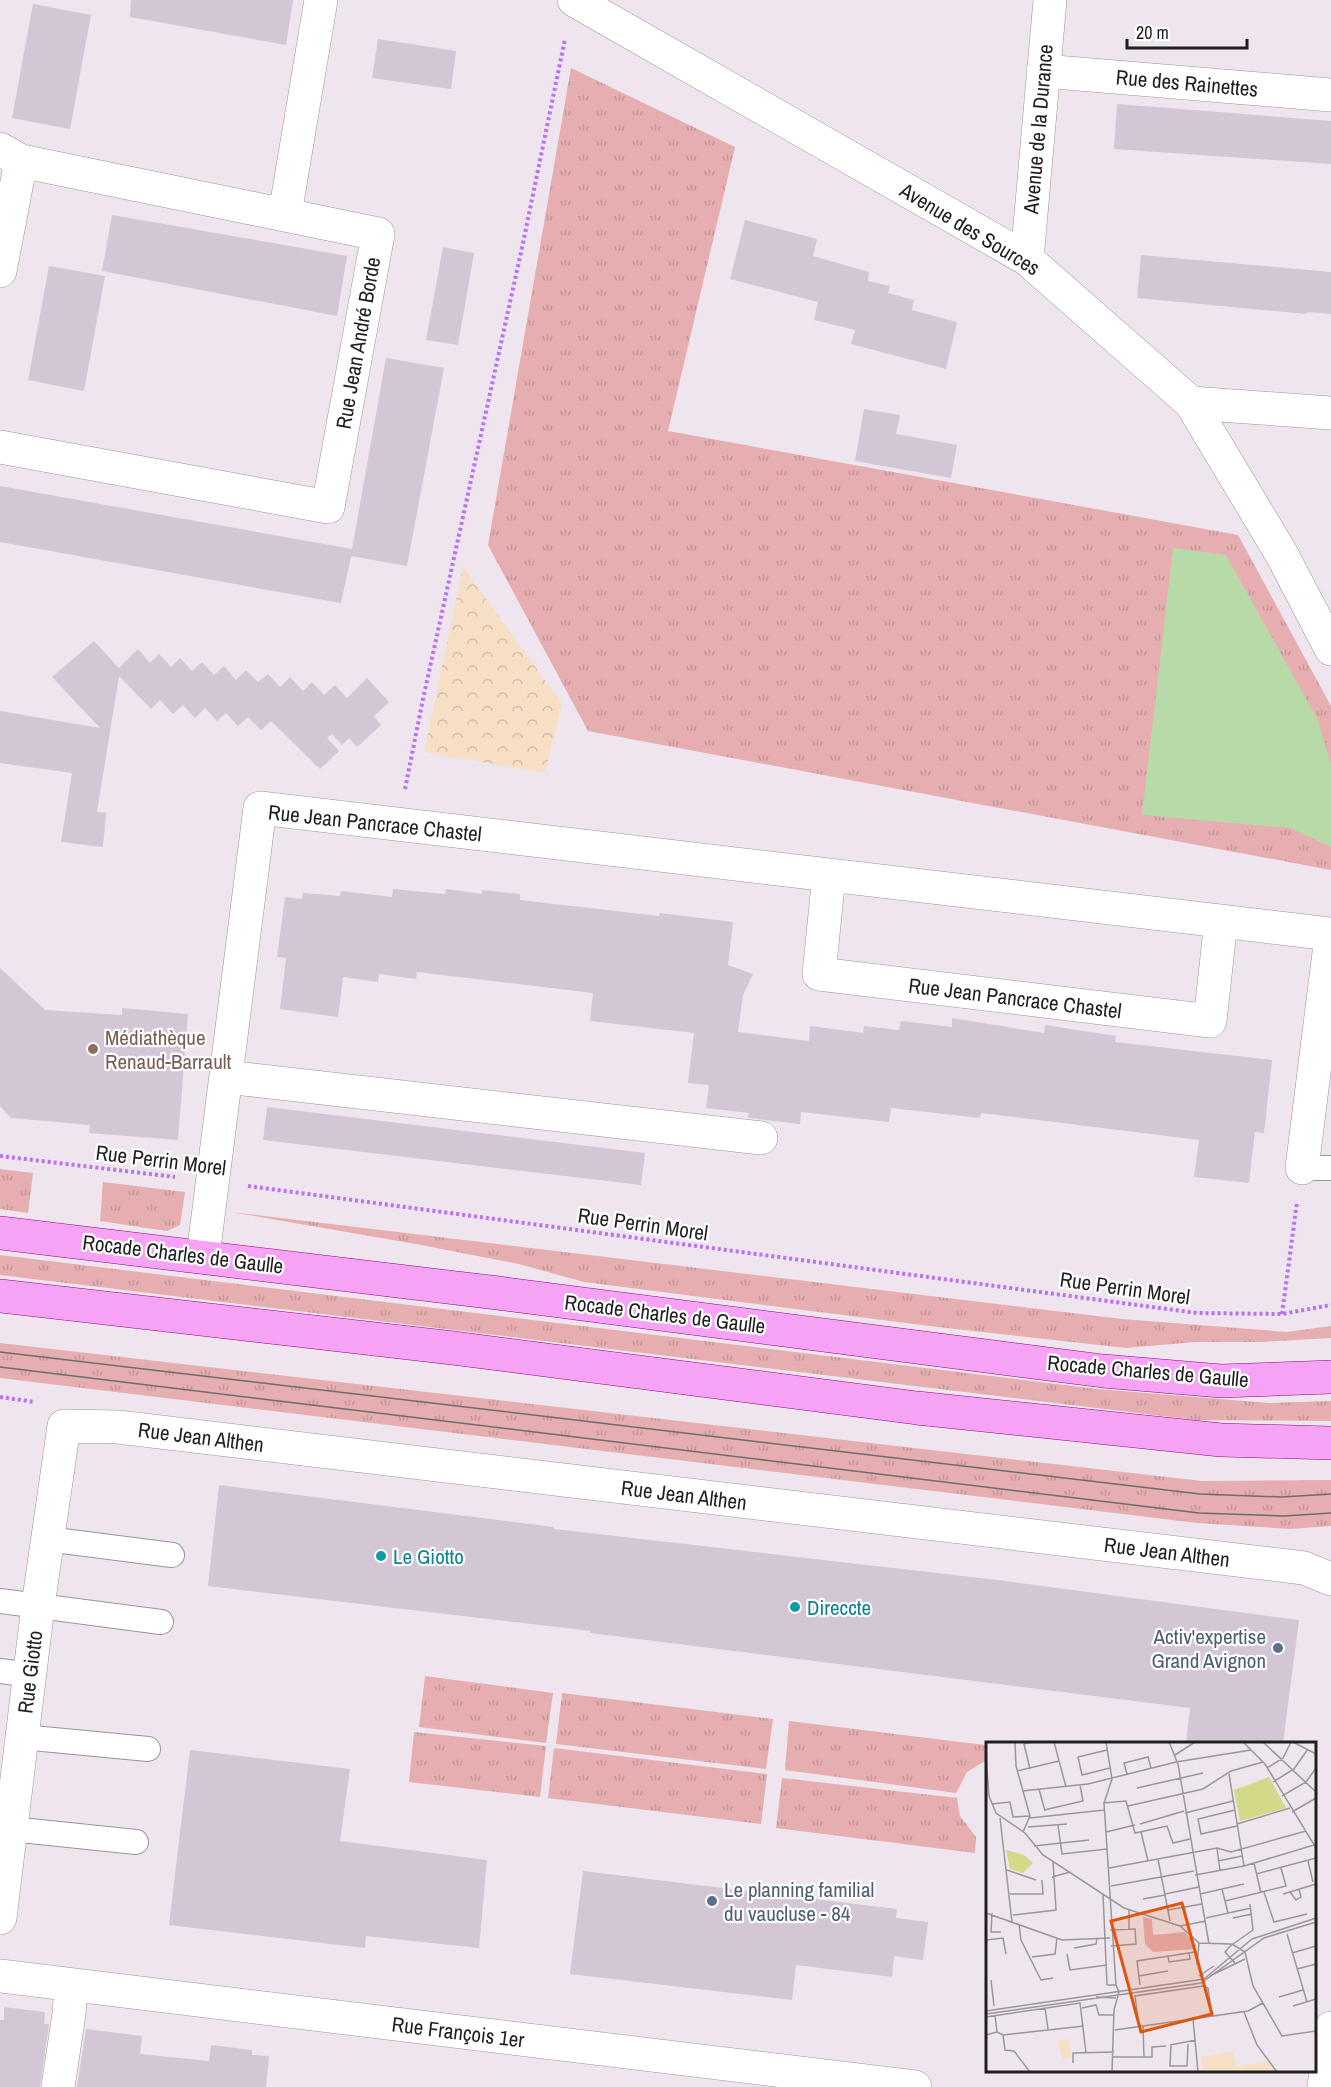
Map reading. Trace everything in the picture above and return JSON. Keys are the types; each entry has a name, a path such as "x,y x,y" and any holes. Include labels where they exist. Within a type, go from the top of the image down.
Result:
{"main road":[{"name":"Rocade Charles de Gaulle","path":"0,1233 203,1256 1103,1371 1221,1381 1331,1377"},
{"path":"0,1296 453,1348 928,1409 1221,1440 1331,1443"},
{"path":"1289,1380 1331,1369"}],"street":[{"path":"285,214 321,0"},
{"name":"Avenue des Sources","path":"574,0 1027,259 1191,403 1281,554 1331,649"},
{"name":"Avenue de la Durance","path":"1027,259 1050,0"},
{"name":"Rue des Rainettes","path":"1043,71 1331,95"},
{"path":"0,271 11,155"},
{"name":"Rue Jean André Borde","path":"0,447 328,507 378,234 11,155"},
{"path":"1191,403 1331,413"},
{"name":"Rue Jean Pancrace Chastel","path":"203,1256 260,808 1331,935"},
{"name":"Rue Jean Pancrace Chastel","path":"829,875 819,974 1198,1020 1210,1021 1221,921"},
{"path":"1316,1168 1331,935"},
{"path":"226,1077 761,1138"},
{"name":"Rue Giotto","path":"0,1918 22,1737 15,1673 38,1606 64,1426"},
{"name":"Rue Jean Althen","path":"64,1426 130,1428 1317,1574"},
{"name":"Rue François 1er","path":"0,1976 915,2087"},
{"path":"58,2087 71,1985"},
{"path":"1324,2087 1331,2028"}],"lane":[{"path":"46,1539 172,1555"},
{"path":"0,1601 161,1622"},
{"path":"22,1737 148,1749"},
{"path":"11,1829 136,1842"}],"path":[{"path":"398,824 566,35"},
{"name":"Rue Perrin Morel","path":"0,1156 213,1182 1197,1313 1282,1314 1331,1305"},
{"path":"1282,1314 1316,1168"}],"green space":[{"path":"571,68 735,147 668,431 1238,535 1331,706 1331,870 588,731 488,545"},
{"path":"463,567 562,704 545,773 424,752"},
{"path":"0,1169 33,1173 28,1213 0,1209"},
{"path":"103,1182 185,1192 180,1225 167,1231 100,1221"},
{"path":"231,1212 1122,1319 1287,1332 1331,1326 1331,1338 1261,1342 1195,1342 1126,1348 938,1327 584,1282 519,1264"},
{"path":"0,1255 1097,1389 1269,1403 1331,1401 1331,1421 1196,1420 0,1275"},
{"path":"0,1343 1202,1481 1331,1480 1331,1526 1290,1529 1197,1523 0,1378"},
{"path":"425,1676 553,1693 546,1743 419,1727"},
{"path":"562,1693 773,1719 766,1769 556,1744"},
{"path":"789,1721 985,1745 985,1761 967,1772 956,1793 785,1770"},
{"path":"414,1732 546,1746 540,1797 409,1782"},
{"path":"554,1748 767,1774 761,1824 548,1798"},
{"path":"782,1778 957,1798 960,1816 976,1837 975,1853 776,1828"}],"shaded area":[{"path":"1173,548 1226,555 1318,720 1331,765 1331,847 1290,828 1142,815"}],"building":[{"path":"131,0 293,0 286,45 130,17"},
{"path":"33,4 91,15 70,129 12,118"},
{"path":"378,39 456,51 451,89 372,78"},
{"path":"1117,104 1331,121 1331,164 1114,149"},
{"path":"112,215 347,256 337,316 102,271"},
{"path":"745,220 817,239 813,256 869,272 868,281 890,286 888,293 914,300 912,310 957,322 946,369 851,344 855,330 814,320 818,302 730,279"},
{"path":"443,247 474,253 458,345 426,340"},
{"path":"1141,255 1331,272 1331,314 1307,312 1306,314 1137,298"},
{"path":"49,266 105,276 84,391 28,380"},
{"path":"386,358 444,368 407,566 351,556 341,603 0,542 0,486 352,549"},
{"path":"864,409 900,415 896,434 957,445 951,478 855,461"},
{"path":"94,641 119,668 138,649 150,663 159,654 171,667 180,658 192,671 202,662 214,675 224,666 236,680 246,670 258,682 268,674 280,687 290,677 303,691 312,682 324,695 335,685 347,698 367,678 389,702 374,716 381,725 357,747 349,738 342,745 332,734 327,738 339,751 320,769 271,721 261,730 248,717 238,726 226,713 217,721 205,708 195,718 183,705 173,714 160,700 151,709 119,676 97,812 106,813 103,847 61,842 72,773 0,763 0,711 100,728 52,677"},
{"path":"393,889 445,894 446,889 482,894 482,890 520,894 520,900 733,922 728,965 753,974 743,995 738,1032 809,1041 810,1026 863,1033 864,1026 899,1030 901,1021 952,1027 952,1018 1044,1033 1045,1025 1116,1036 1115,1042 1272,1060 1264,1133 1255,1132 1249,1183 1194,1177 1199,1140 981,1113 980,1118 891,1108 889,1122 801,1112 800,1124 748,1118 749,1113 706,1108 709,1085 688,1083 694,1033 590,1021 593,993 417,972 416,979 379,974 378,982 343,977 338,1017 280,1009 286,958 277,957 285,897 302,899 303,893 340,896 341,891 392,897"},
{"name":"Médiathèque Renaud-Barrault","path":"0,968 45,1010 122,1015 122,1008 188,1014 178,1140 89,1133 90,1125 11,1118 0,1106"},
{"path":"267,1107 645,1153 641,1185 263,1140"},
{"path":"219,1485 554,1527 554,1529 998,1580 1299,1620 1283,1742 1186,1742 1190,1708 590,1633 591,1631 208,1586"},
{"path":"190,1750 350,1769 340,1841 487,1860 479,1948 366,1936 365,1948 169,1925"},
{"path":"583,1871 897,1909 896,1918 928,1922 923,1960 894,1956 892,1977 796,1965 792,2000 570,1974"},
{"path":"4,2007 45,2012 44,2024 49,2024 40,2087 0,2087 0,2020 4,2020"},
{"path":"86,2029 142,2036 140,2054 209,2061 211,2045 252,2050 252,2055 269,2056 266,2087 77,2087"}],"tram line":[{"path":"0,1352 1200,1494 1282,1497 1331,1494"},
{"path":"0,1367 1199,1513 1284,1516 1331,1513"}],"place":[{"name":"Médiathèque Renaud-Barrault","path":"93,1049"},
{"name":"Le Giotto","path":"381,1556"},
{"name":"Direccte","path":"795,1607"},
{"name":"Activ'expertise Grand Avignon","path":"1278,1648"},
{"name":"Le planning familial du vaucluse - 84","path":"712,1901"}]}
